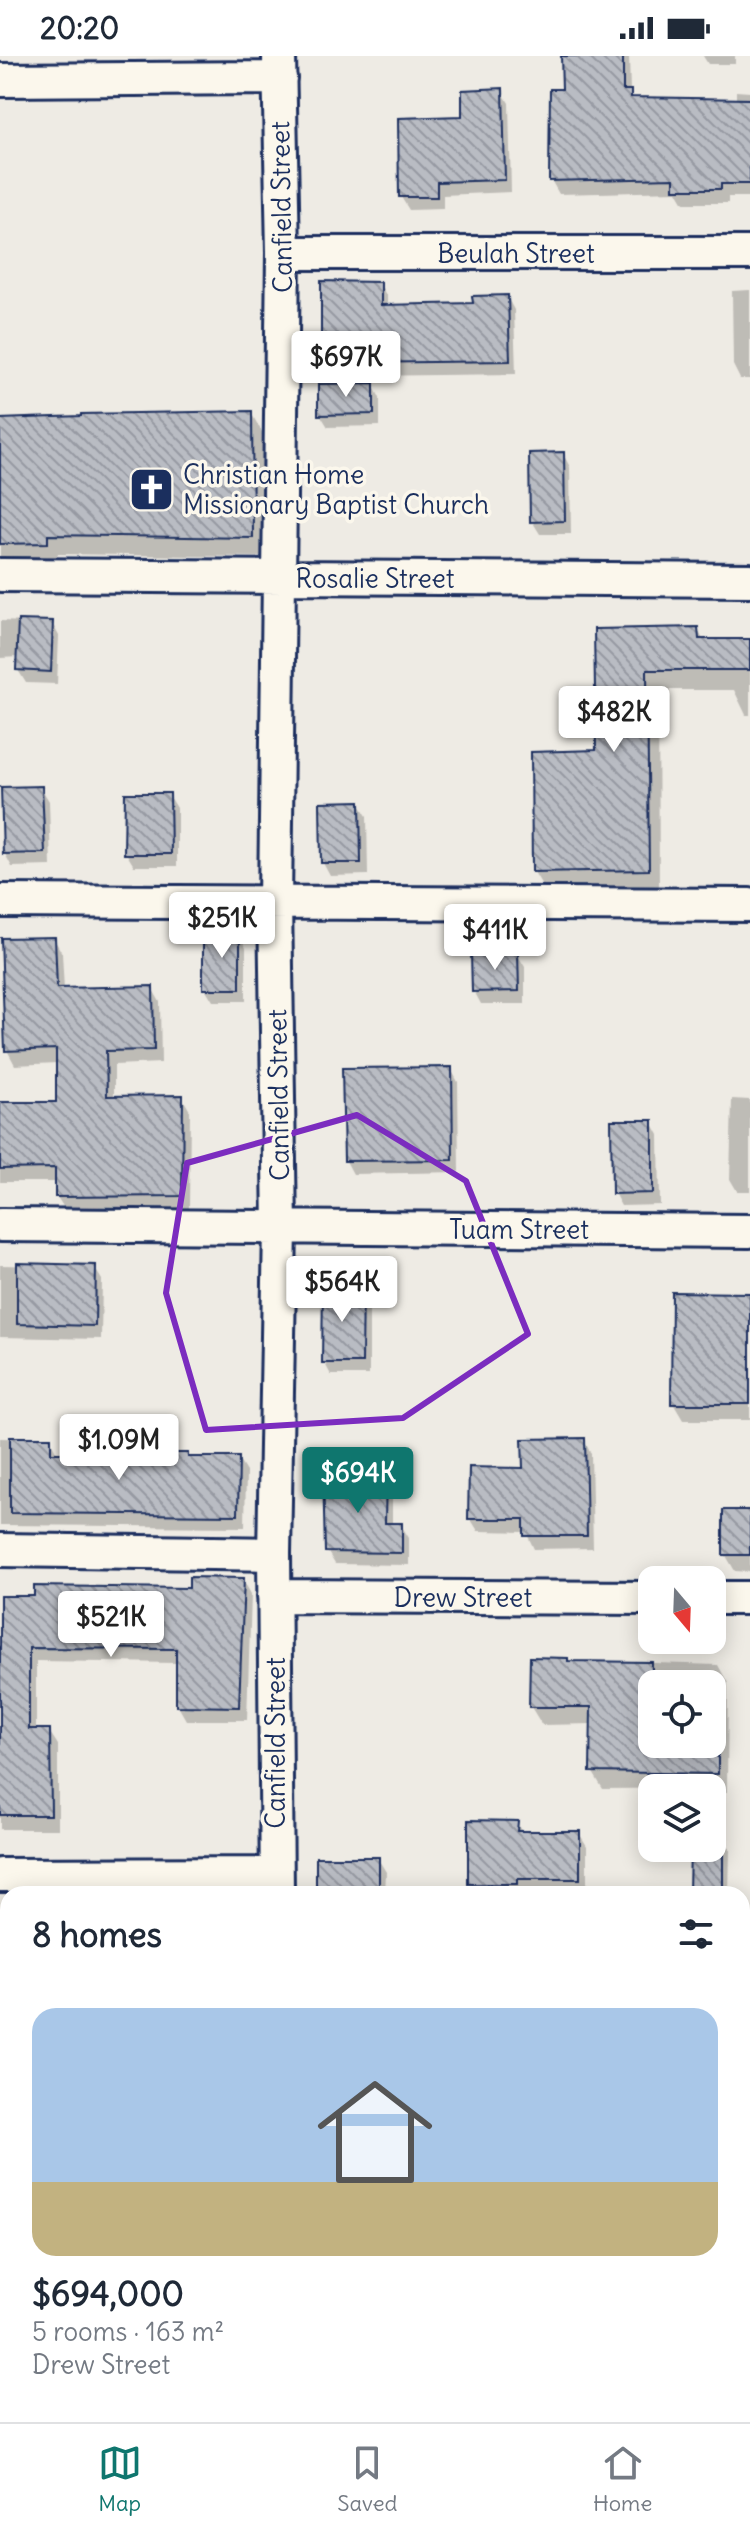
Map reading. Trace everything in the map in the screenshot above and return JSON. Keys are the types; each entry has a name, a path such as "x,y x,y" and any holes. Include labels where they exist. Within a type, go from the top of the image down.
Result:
{"street":[{"path":"0,80 279,67"},
{"name":"Canfield Street","path":"276,1884 274,1554 280,1228 275,902 283,253 279,67"},
{"name":"Beulah Street","path":"283,253 750,253"},
{"name":"Rosalie Street","path":"0,575 750,580"},
{"path":"0,901 750,905"},
{"name":"Tuam Street","path":"0,1225 750,1231"},
{"path":"0,1550 274,1554"},
{"name":"Drew Street","path":"274,1596 638,1598"},
{"path":"726,1598 750,1598"},
{"path":"0,1875 276,1884"}],"highlighted area":[{"path":"357,1115 466,1181 528,1334 403,1418 206,1430 166,1293 187,1163"}],"building":[{"path":"561,56 623,56 623,90 631,90 631,97 750,99 750,184 721,184 721,189 674,189 674,178 549,181 550,89 562,89"},
{"path":"503,88 505,180 437,182 437,197 399,197 398,118 462,116 462,90"},
{"path":"321,281 381,282 381,305 473,303 472,296 508,295 510,361 354,363 354,338 321,338"},
{"path":"374,383 374,414 318,415 318,384"},
{"name":"Christian Home Missionary Baptist Church","path":"252,411 253,538 48,535 48,543 0,544 0,419 81,414"},
{"path":"564,452 565,521 530,522 529,453"},
{"path":"18,620 53,621 51,672 16,670"},
{"path":"698,627 699,639 750,639 750,670 647,670 649,870 532,872 531,752 596,750 594,629"},
{"path":"42,786 45,853 3,854 1,787"},
{"path":"125,793 170,793 171,854 124,854"},
{"path":"360,801 361,863 321,863 320,802"},
{"path":"203,932 240,932 240,989 203,989"},
{"path":"55,937 57,988 153,986 154,1050 106,1051 107,1096 183,1095 182,1196 55,1197 55,1168 0,1169 0,1102 56,1102 56,1049 5,1051 1,938"},
{"path":"518,952 519,991 472,992 471,953"},
{"path":"452,1067 453,1160 344,1161 342,1068"},
{"path":"611,1120 653,1120 653,1193 612,1194"},
{"path":"17,1263 96,1265 95,1326 17,1324"},
{"path":"323,1285 363,1285 362,1363 322,1363"},
{"path":"672,1292 750,1293 750,1404 671,1404"},
{"path":"10,1437 51,1437 51,1453 188,1453 188,1457 239,1457 238,1515 10,1513"},
{"path":"585,1438 587,1536 524,1536 524,1519 468,1519 469,1467 523,1468 522,1439"},
{"path":"323,1472 386,1473 385,1523 402,1523 402,1553 325,1552"},
{"path":"723,1510 750,1510 750,1555 723,1555"},
{"path":"189,1577 244,1578 239,1707 176,1706 176,1649 29,1648 29,1729 50,1729 51,1815 0,1815 0,1596 34,1596 34,1586 189,1588"},
{"path":"530,1657 568,1658 568,1661 652,1662 652,1670 638,1670 638,1758 718,1758 718,1774 590,1772 591,1707 529,1707"},
{"path":"468,1820 518,1821 517,1831 580,1831 580,1879 517,1879 517,1884 468,1884"},
{"path":"316,1857 379,1857 379,1886 316,1886"},
{"path":"690,1862 723,1862 723,1886 689,1886"}],"place":[{"name":"Christian Home Missionary Baptist Church","path":"152,489"}]}
